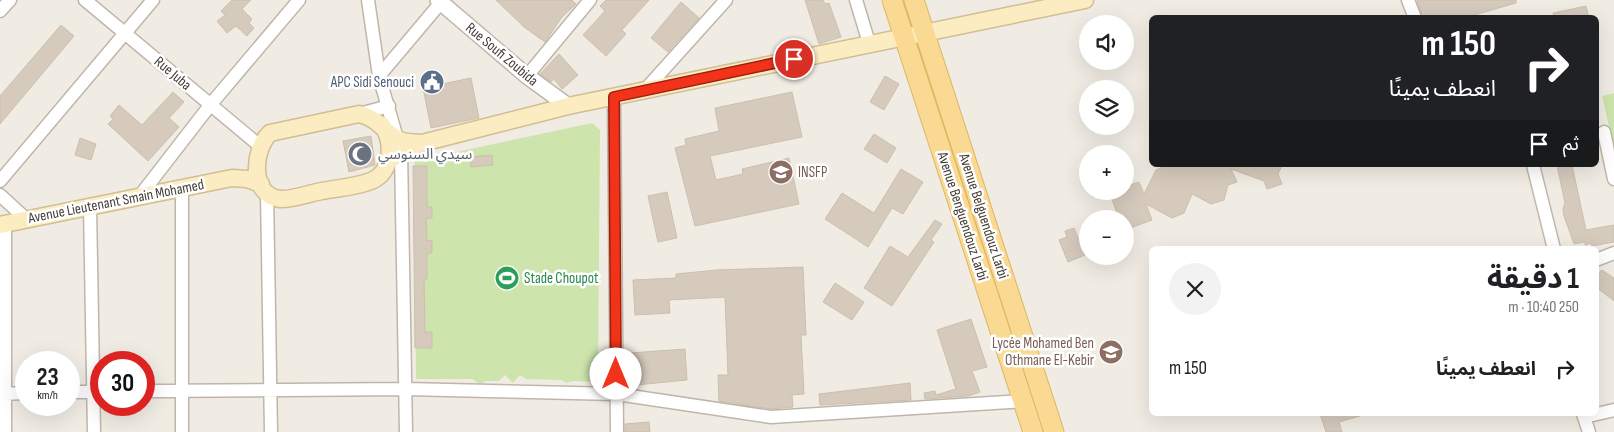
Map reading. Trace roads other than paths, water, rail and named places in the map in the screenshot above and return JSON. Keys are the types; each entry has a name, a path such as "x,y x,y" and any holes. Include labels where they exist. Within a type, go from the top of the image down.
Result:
{"main road":[{"name":"Avenue Benguendouz Larbi","path":"892,0 1033,432"},
{"name":"Avenue Belguendouz Larbi","path":"914,0 1054,432"},
{"path":"232,178 264,188 282,199 370,181 383,170 396,151 422,143 568,106 1084,0"},
{"path":"232,178 247,170 270,133 360,114 371,116 382,125 396,151"},
{"path":"382,125 390,144 396,151"},
{"path":"259,150 256,171 264,188"},
{"name":"Avenue Lieutenant Smain Mohamed","path":"2,225 232,178"}],"street":[{"path":"0,11 10,0"},
{"name":"Rue Juba","path":"85,0 211,104 259,150"},
{"path":"0,181 153,0"},
{"path":"139,197 211,104 299,0"},
{"path":"368,0 379,76 389,106 396,151 406,389 406,432"},
{"path":"527,76 590,0"},
{"path":"644,91 726,0"},
{"path":"856,0 868,43"},
{"path":"1408,0 1414,15"},
{"path":"379,76 440,1"},
{"name":"Rue Soufi Zoubida","path":"440,1 527,76 568,106"},
{"path":"614,97 617,432"},
{"path":"360,114 389,106"},
{"path":"1604,132 1614,179"},
{"path":"1534,167 1553,246"},
{"path":"182,188 182,432"},
{"path":"264,188 271,432"},
{"path":"0,195 26,219"},
{"path":"90,207 95,351"},
{"path":"2,225 2,394 5,432"},
{"path":"1599,259 1614,253"},
{"path":"155,391 406,389 617,394 771,417 1024,401"},
{"path":"2,394 15,393"},
{"path":"1599,412 1614,410"},
{"path":"94,432 95,416"},
{"path":"1583,416 1589,432"}],"place":[{"name":"APC Sidi Senouci","path":"432,82"},
{"name":"سيدي السنوسي","path":"360,154"},
{"name":"INSFP","path":"781,172"},
{"name":"Stade Choupot","path":"507,278"},
{"name":"Lycée Mohamed Ben Othmane El-Kebir","path":"1111,352"}]}
